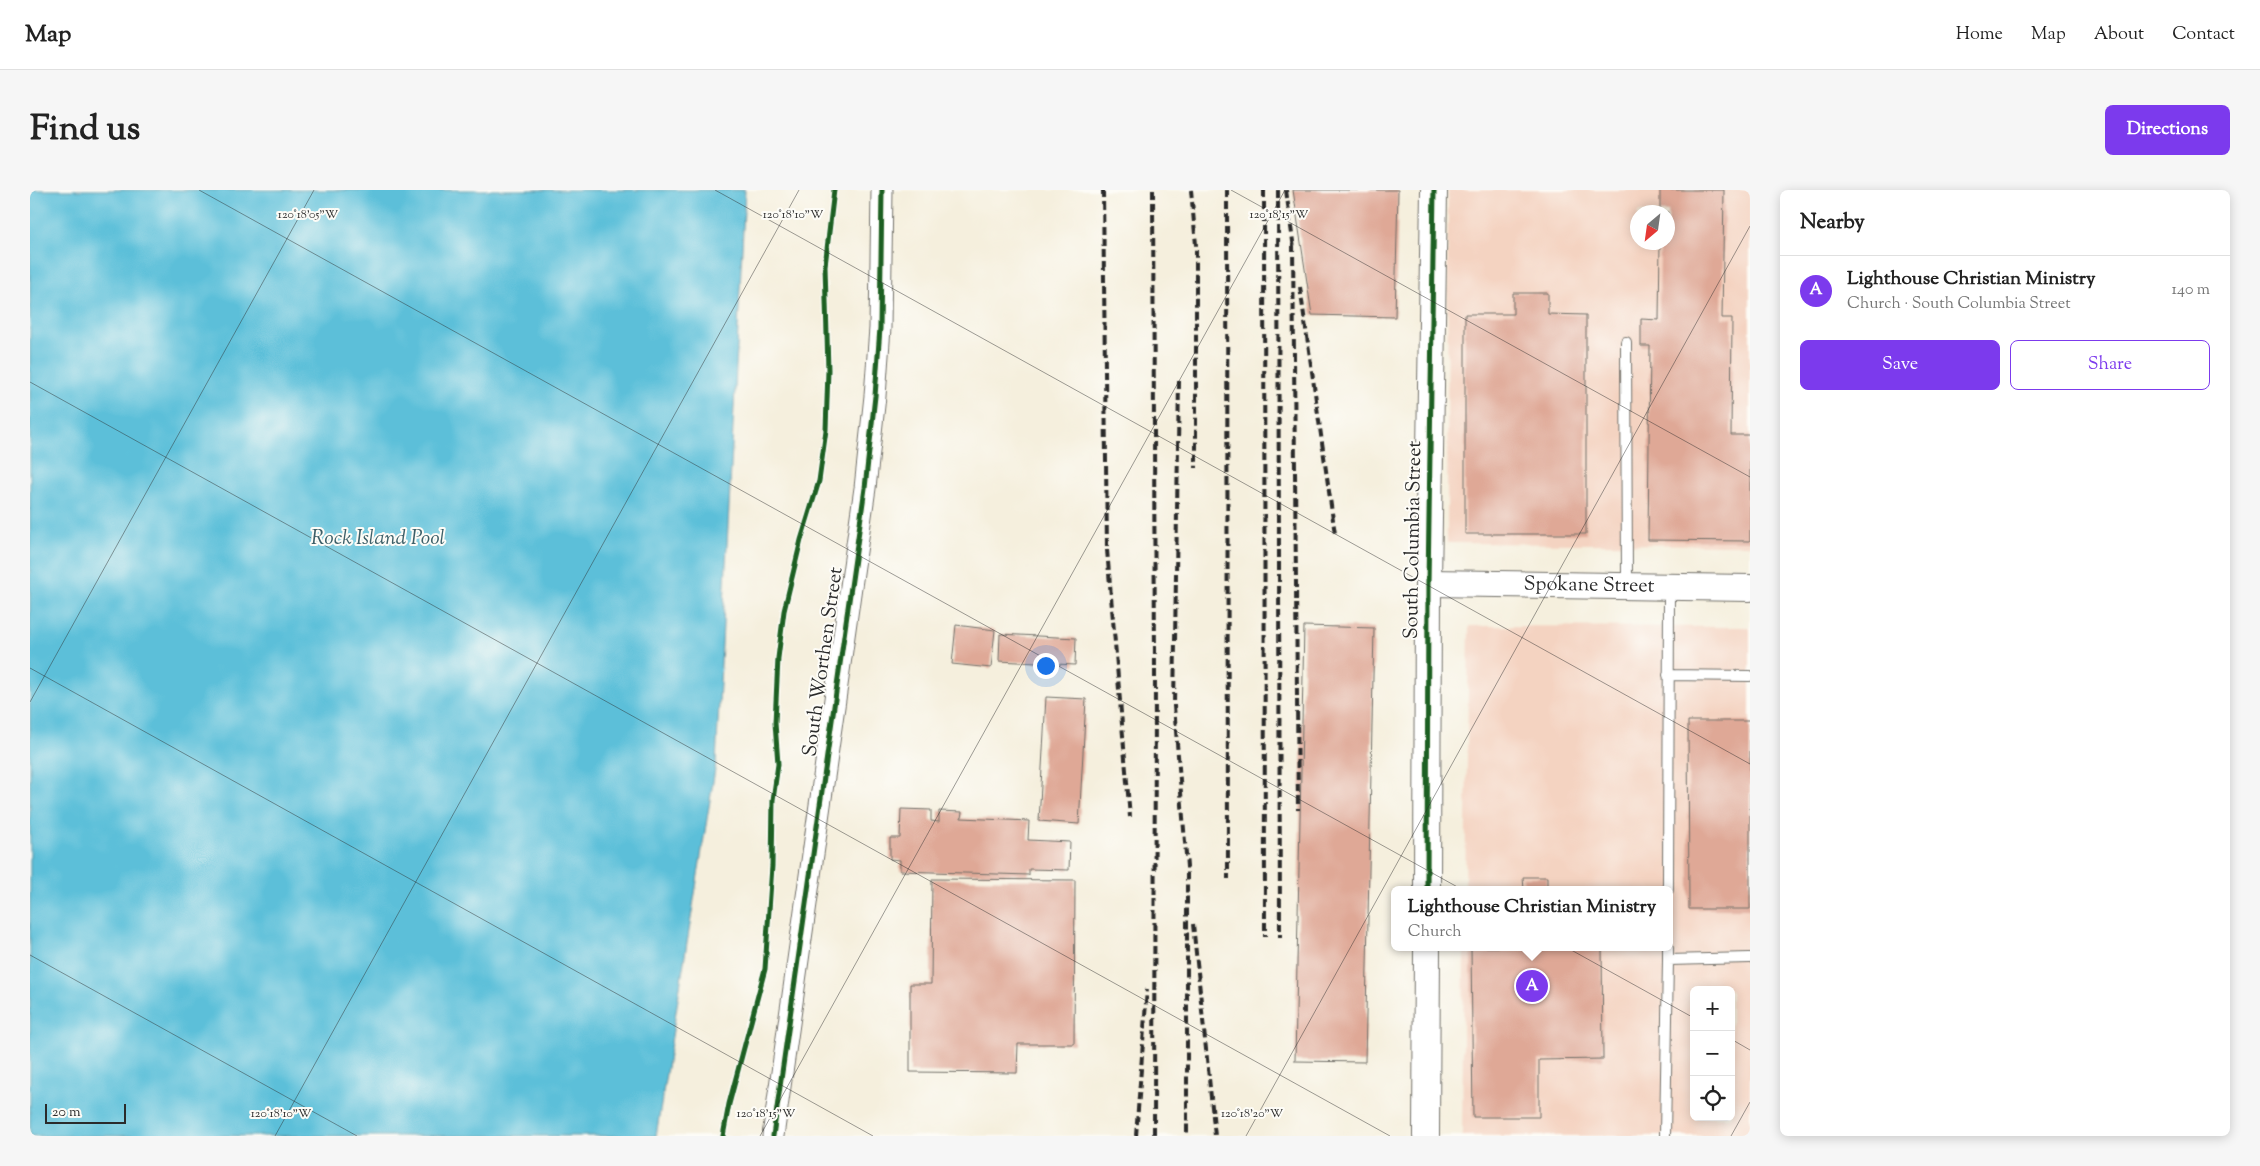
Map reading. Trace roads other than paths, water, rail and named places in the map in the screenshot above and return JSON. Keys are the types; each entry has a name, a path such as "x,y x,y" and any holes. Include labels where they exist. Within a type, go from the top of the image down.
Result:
{"street":[{"name":"South Worthen Street","path":"773,1136 868,460 880,328 882,190"},
{"name":"South Columbia Street","path":"1427,886 1428,584 1434,190"},
{"name":"Spokane Street","path":"1428,584 1750,588"},
{"path":"1426,1136 1427,951"}],"lane":[{"path":"1626,342 1627,586"},
{"path":"1668,886 1669,587"},
{"path":"1668,675 1750,676"},
{"path":"1666,1136 1668,951"},
{"path":"1668,960 1750,958"}],"water":[{"name":"Rock Island Pool","path":"30,190 745,190 716,763 656,1136 30,1136"}],"railway":[{"path":"1103,190 1107,550 1130,817"},
{"path":"1153,190 1154,1136"},
{"path":"1191,190 1196,245 1196,468"},
{"path":"1227,190 1228,879"},
{"path":"1264,190 1265,937"},
{"path":"1278,190 1280,938"},
{"path":"1286,190 1294,249"},
{"path":"1293,244 1298,810"},
{"path":"1300,287 1335,534"},
{"path":"1179,381 1174,706 1187,867 1187,1136"},
{"path":"1193,924 1215,1136"},
{"path":"1136,1136 1147,989"}],"place":[{"name":"Lighthouse Christian Ministry","path":"1532,986"}]}
